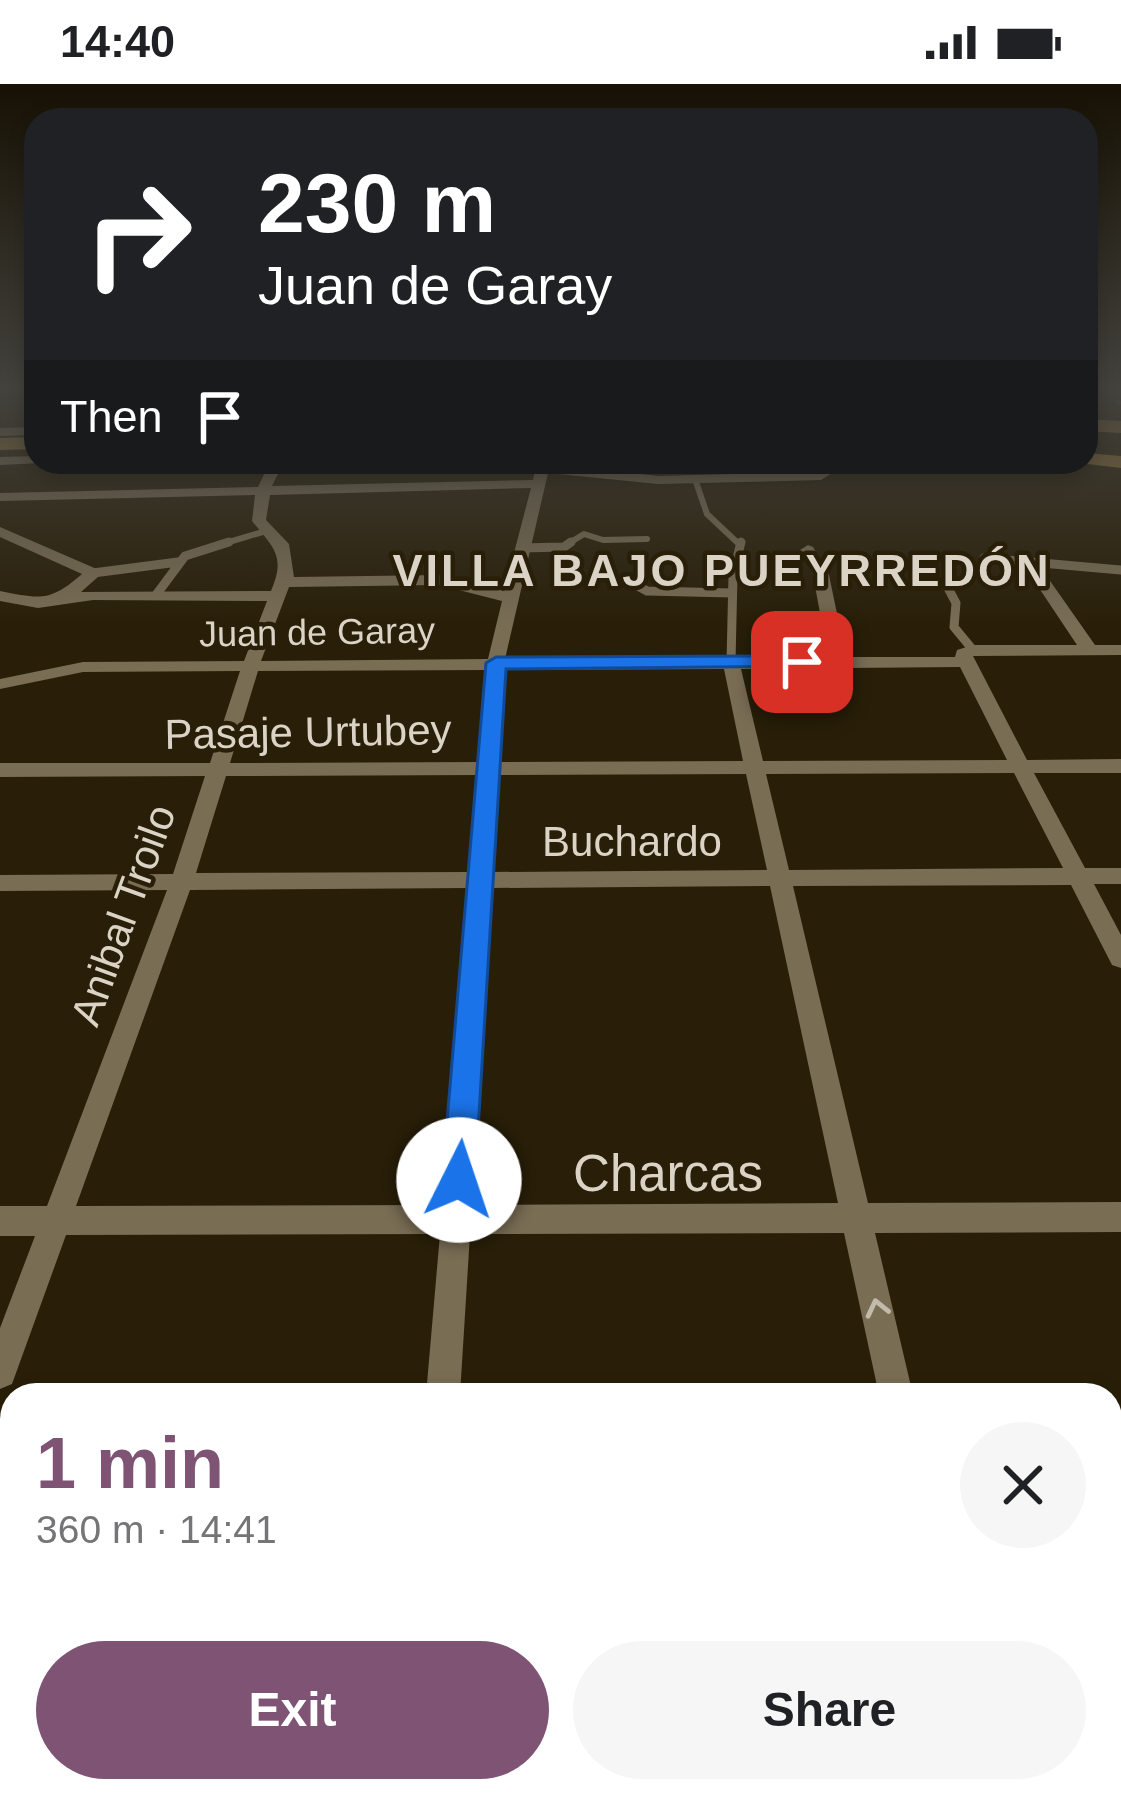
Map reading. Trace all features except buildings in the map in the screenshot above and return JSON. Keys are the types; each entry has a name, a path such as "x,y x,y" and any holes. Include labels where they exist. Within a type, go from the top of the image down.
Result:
{"street":[{"path":"271,474 263,491 259,521 285,550 288,572 279,589"},
{"path":"0,497 263,491 499,474"},
{"path":"444,1383 496,663 540,474"},
{"path":"599,474 695,479 824,474"},
{"path":"0,531 93,573 64,599"},
{"path":"808,550 821,575 838,662"},
{"path":"1029,561 1089,649"},
{"path":"0,596 38,603 441,580 511,597"},
{"name":"Anibal Troilo","path":"0,1372 181,884 279,589"},
{"name":"Juan de Garay","path":"2,682 82,668 838,662 1121,650"},
{"path":"969,656 1121,958"},
{"path":"731,662 893,1383"},
{"name":"Pasaje Urtubey","path":"0,770 1121,766"},
{"name":"Buchardo","path":"0,883 1121,876"},
{"name":"Charcas","path":"0,1221 1121,1217"}],"lane":[{"path":"695,479 707,514 741,542 732,593 731,662"},
{"path":"93,573 179,561 216,543 266,531"},
{"path":"521,548 564,547 584,534 603,540 647,539"},
{"path":"984,558 1121,570"},
{"path":"156,595 179,561"},
{"path":"627,580 646,591 732,593"},
{"path":"948,588 956,603 954,627 969,656"}],"district":[{"name":"VILLA BAJO PUEYRREDÓN","path":"722,570"}],"route":[{"path":"459,1180 496,663 802,662"}]}
